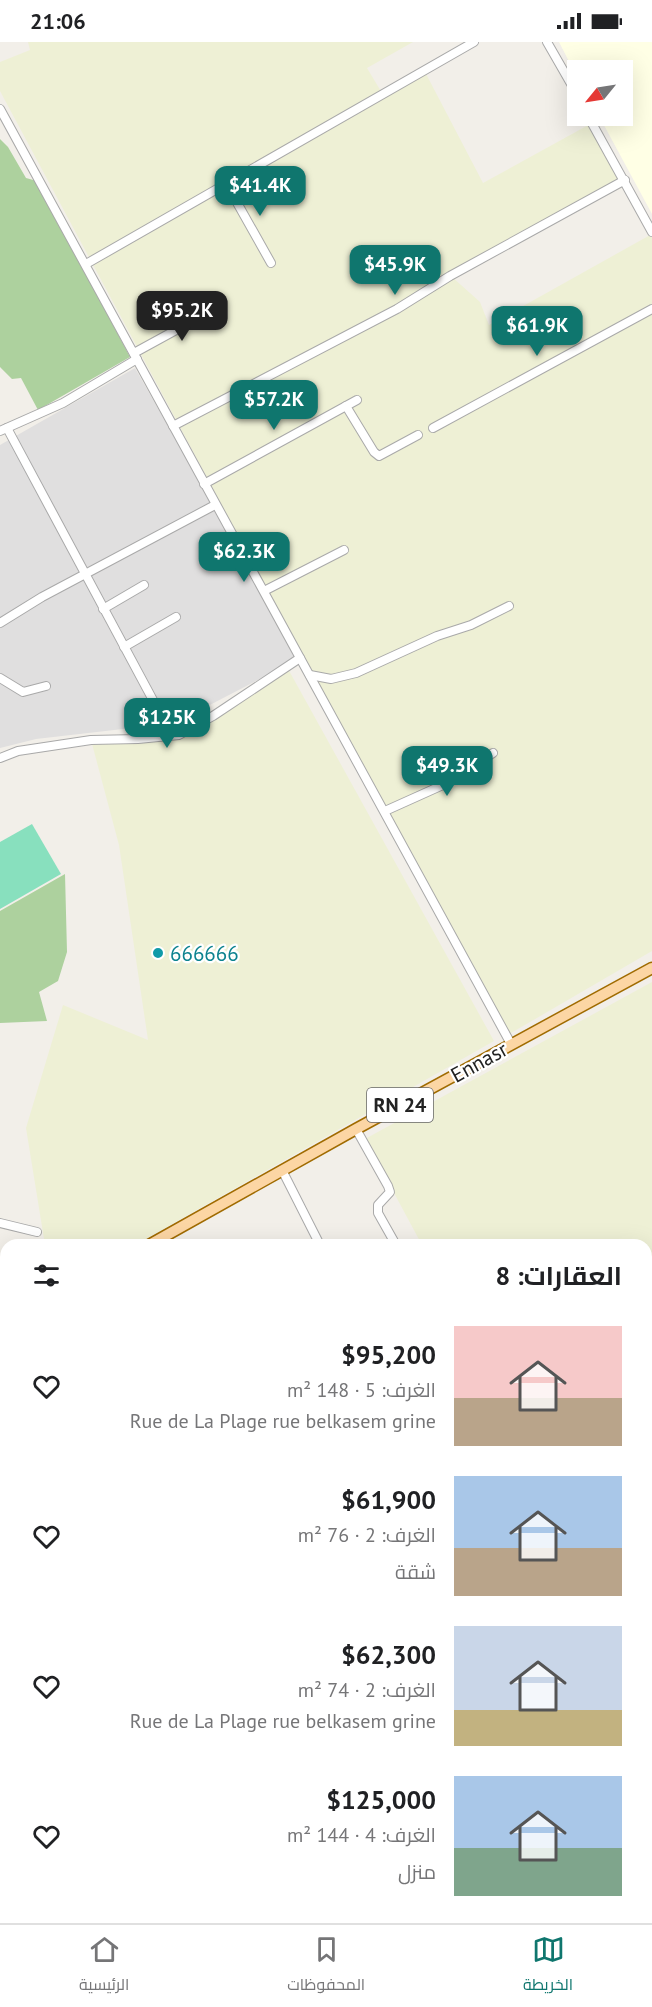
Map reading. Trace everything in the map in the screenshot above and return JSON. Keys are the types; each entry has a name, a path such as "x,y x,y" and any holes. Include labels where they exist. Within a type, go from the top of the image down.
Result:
{"main road":[{"name":"Ennasr","path":"160,1239 511,1044 652,969"}],"street":[{"path":"86,264 474,42"},
{"path":"547,42 567,77"},
{"path":"0,108 511,1044"},
{"path":"594,126 652,232"},
{"path":"173,426 397,309 450,276 625,180"},
{"path":"226,183 271,263"},
{"path":"154,702 3,430 63,403 218,307"},
{"path":"433,428 652,309"},
{"path":"204,484 357,400"},
{"path":"346,406 374,452 379,456 418,435"},
{"path":"0,623 84,573 215,505"},
{"path":"264,591 344,550"},
{"path":"104,609 144,585"},
{"path":"310,675 331,679 356,673 436,636 471,625 509,606"},
{"path":"124,647 176,617"},
{"path":"0,758 18,751 91,740 179,735 213,716 300,658"},
{"path":"0,678 23,692 46,686"},
{"path":"385,811 439,787 493,753"},
{"path":"356,1129 390,1192 378,1205 378,1213 393,1239"},
{"path":"282,1170 317,1239"},
{"path":"0,1223 37,1232"}],"shaded area":[{"path":"28,42 413,42 367,68 382,93 424,70 483,183 587,126 594,126 625,180 451,276 480,302 489,325 652,234 652,951 506,1036 0,91 0,62 30,50"},
{"path":"559,42 652,42 652,214 604,126 633,126 633,60 568,60"},
{"path":"135,368 300,658 175,723 36,739 0,748 0,445"},
{"path":"287,667 494,1041 146,1239 44,1239 26,1128 63,1005 148,1040 119,845 91,740 179,735"},
{"path":"652,982 652,1239 419,1239 365,1139"}],"green space":[{"path":"0,139 8,147 26,178 37,181 130,357 38,410 21,378 12,379 0,367"},
{"path":"32,824 61,874 0,909 0,842"},
{"path":"65,874 67,952 58,981 39,992 47,1021 0,1023 0,911"}],"place":[{"name":"666666","path":"158,953"}]}
